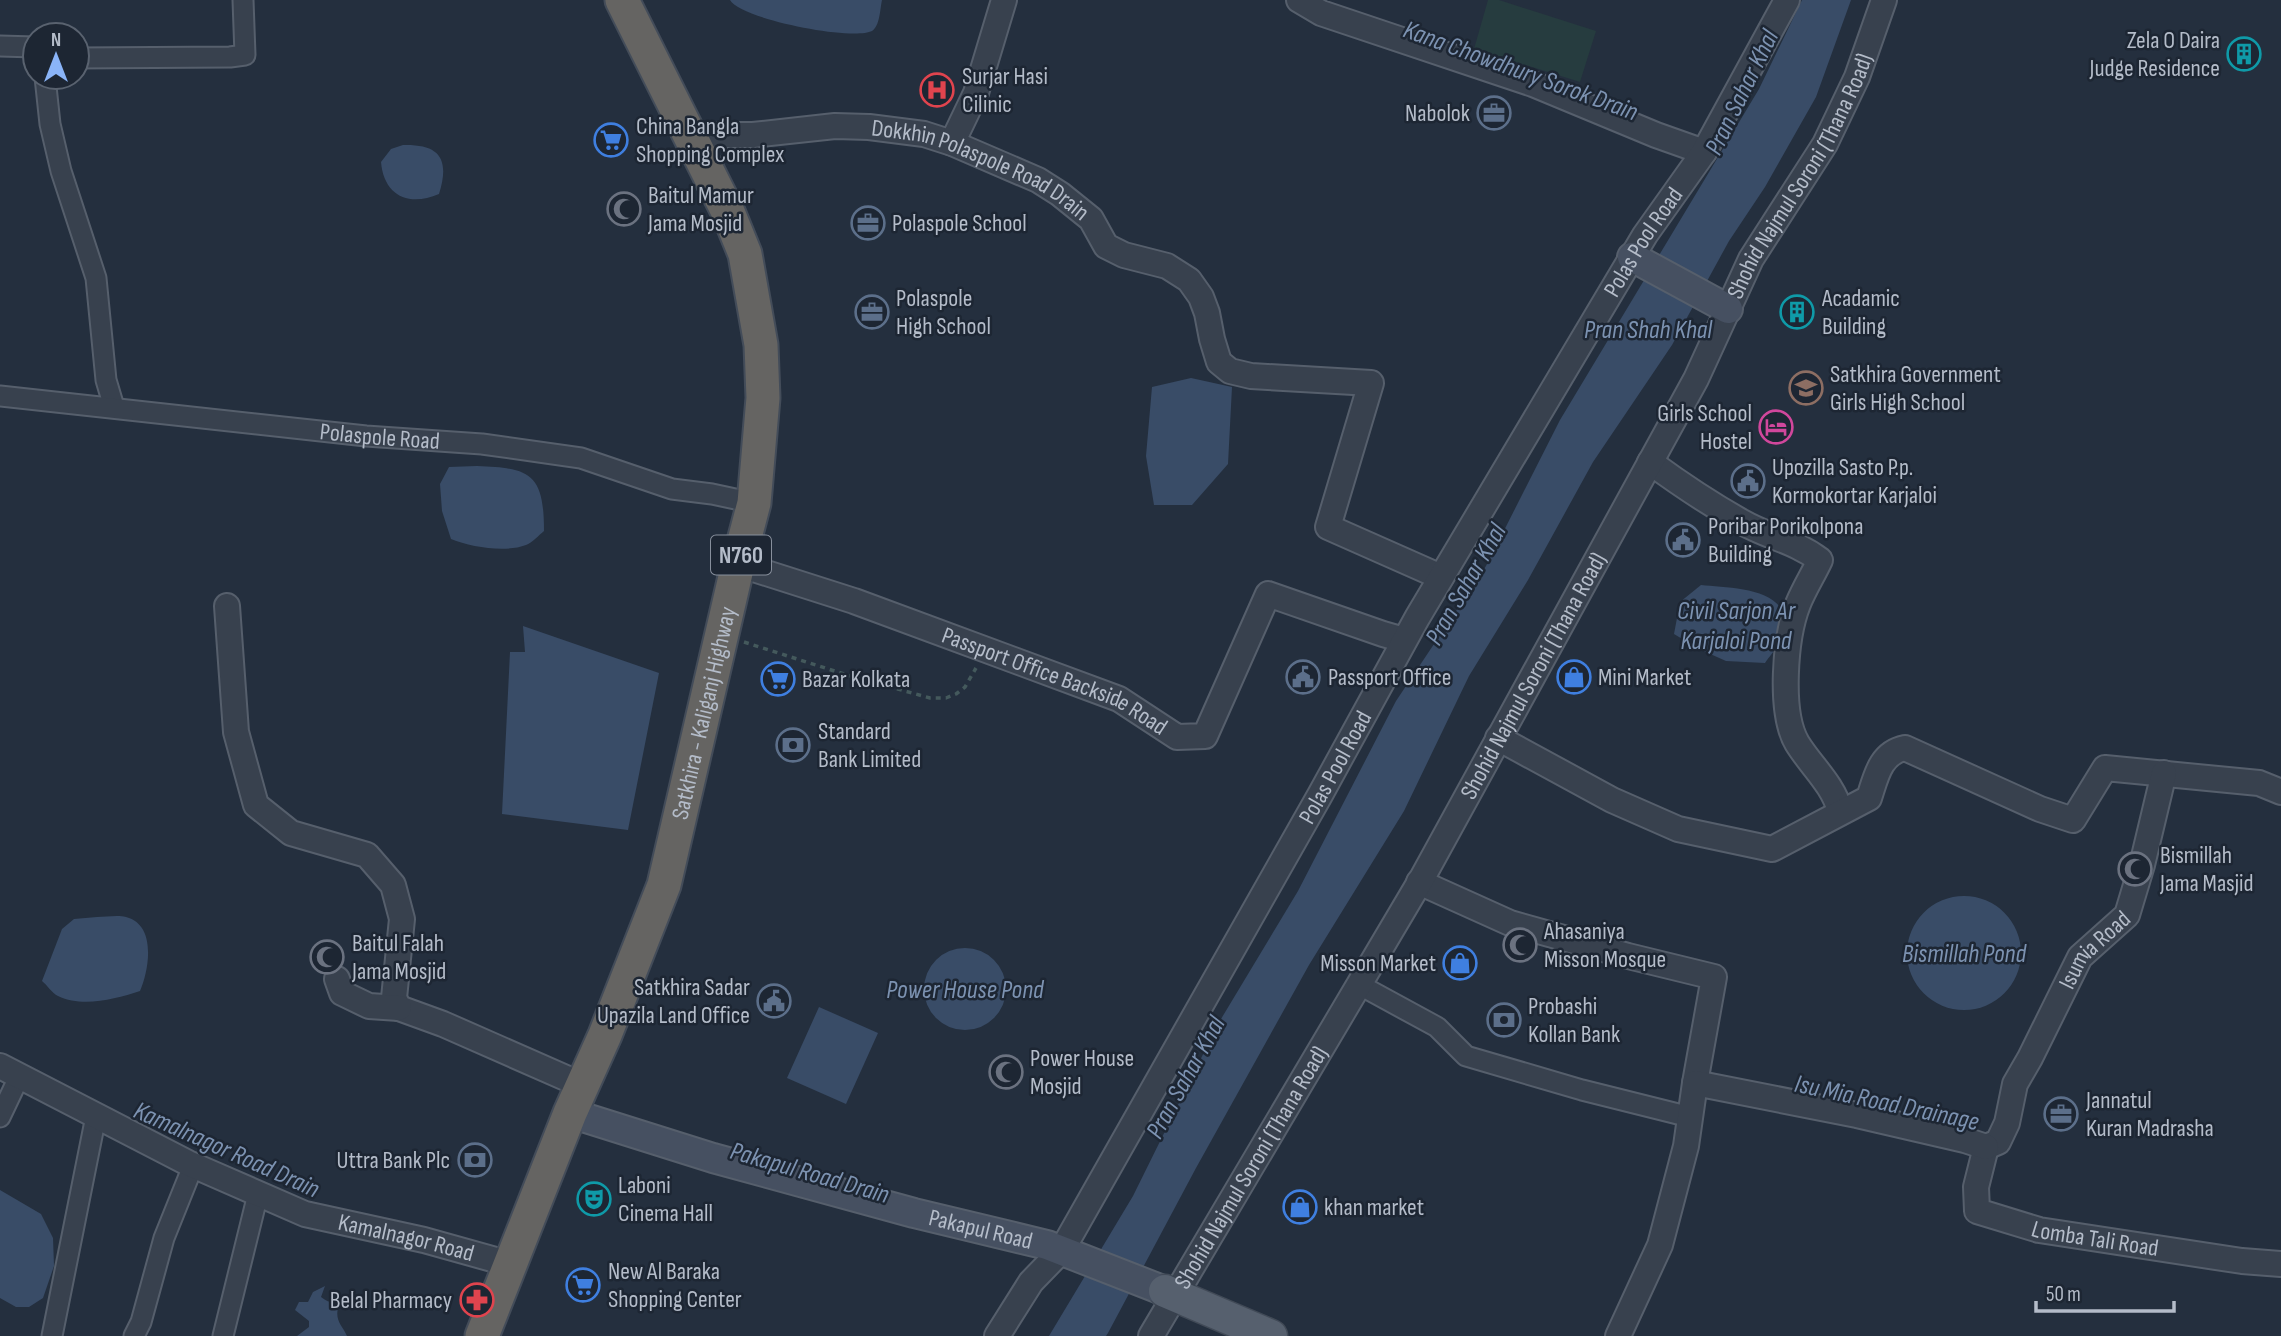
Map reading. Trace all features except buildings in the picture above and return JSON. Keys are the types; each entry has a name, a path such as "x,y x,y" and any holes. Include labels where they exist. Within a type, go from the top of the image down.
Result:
{"highway":[{"name":"Satkhira - Kaliganj Highway","path":"482,1336 664,885 754,503 763,398 761,345 745,254 728,212 622,0"}],"main road":[{"path":"1632,257 1728,309"},
{"name":"Pakapul Road","path":"577,1100 713,1158 1065,1251 1170,1294"},
{"path":"1170,1294 1271,1336"}],"street":[{"path":"91,58 245,55 243,0"},
{"path":"952,143 976,93 1004,0"},
{"path":"1299,0 1321,13 1533,84 1704,152"},
{"name":"Polas Pool Road","path":"997,1336 1031,1282 1065,1251 1404,640 1645,235 1704,152 1787,0"},
{"name":"Shohid Najmul Soroni (Thana Road)","path":"1151,1336 1170,1294 1419,882 1696,379 1751,259 1825,145 1857,77 1884,0"},
{"path":"0,46 21,47"},
{"path":"46,91 50,124 61,171 96,278 106,380 114,407"},
{"name":"Dokkhin Polaspole Road Drain","path":"689,135 753,135 835,125 924,134 952,143 1038,180 1091,219 1106,246 1124,255 1167,266 1189,280 1201,297 1207,313 1219,362 1230,370 1251,376 1371,383 1328,527 1441,577"},
{"name":"Polaspole Road","path":"0,396 366,436 482,443 581,458 672,489 754,503"},
{"path":"1650,462 1744,524 1786,539 1820,561 1797,606 1788,647 1788,714 1796,742 1837,800 1840,811"},
{"name":"Passport Office Backside Road","path":"738,564 854,601 1119,699 1177,737 1206,736 1268,594 1404,640"},
{"path":"227,606 236,732 256,806 291,833 367,855 393,885 402,919 394,999 399,1008"},
{"path":"1498,738 1612,800 1678,829 1772,849 1869,797 1882,761 1895,750 1905,748 2073,820 2105,768 2259,783 2281,792"},
{"name":"Isumia Road","path":"1986,1147 1998,1142 2007,1123 2015,1084 2080,957 2127,915 2164,773"},
{"path":"1419,882 1510,923 1714,977 1686,1146 1660,1245 1618,1336"},
{"path":"337,979 342,993 369,1006 399,1008 443,1024 577,1100"},
{"path":"1358,984 1437,1027 1466,1056 1581,1090 1690,1117"},
{"path":"0,1117 10,1071"},
{"name":"Kamalnagor Road","path":"10,1071 193,1166 305,1214 424,1240 510,1264"},
{"path":"1695,1083 1857,1115 1986,1147"},
{"path":"52,1336 96,1116"},
{"name":"Lomba Tali Road","path":"1986,1147 1976,1187 1977,1211 2039,1230 2242,1261 2281,1264"},
{"path":"134,1336 141,1322 164,1238 193,1166"},
{"path":"223,1336 258,1194"}],"path":[{"path":"722,636 930,698 946,698 965,687 985,650"}],"green space":[{"path":"1488,0 1499,0 1596,31 1580,82 1474,49"}],"water":[{"path":"730,0 882,0 875,29 861,33 843,33 774,21 738,7"},
{"name":"Pran Shah Khal","path":"1802,0 1851,0 1816,97 1765,187 1729,241 1672,345 1593,462 1528,580 1469,676 1404,811 1309,965 1108,1333 1106,1336 1049,1336 1133,1196 1218,1024 1298,891 1396,701 1486,566 1560,420 1759,89"},
{"path":"403,145 426,147 439,156 443,171 439,194 428,198 408,199 400,196 387,183 381,162 391,149"},
{"path":"1191,378 1232,387 1228,464 1192,505 1154,505 1146,456 1152,387"},
{"path":"477,466 521,472 537,485 541,497 544,531 531,543 498,549 478,547 451,539 442,511 440,484 449,467"},
{"name":"Civil Sarjon Ar Karjaloi Pond","path":"1701,585 1742,589 1769,598 1779,606 1785,617 1785,631 1780,643 1765,663 1726,661 1674,634 1680,602"},
{"path":"523,626 659,673 628,830 502,814 510,652 525,652"},
{"name":"Bismillah Pond","path":"1964,896 1986,901 2004,913 2016,931 2021,953 2016,975 2004,993 1986,1005 1964,1010 1942,1005 1924,993 1912,975 1907,953 1912,931 1924,913 1942,901"},
{"path":"116,916 136,922 143,929 146,938 148,960 140,991 88,1002 68,1000 54,993 42,981 62,929 74,919"},
{"name":"Power House Pond","path":"965,948 981,951 994,960 1003,973 1006,989 1003,1005 994,1018 981,1027 965,1030 949,1027 936,1018 927,1005 924,989 927,973 936,960 949,951"},
{"path":"819,1007 878,1033 846,1104 787,1078"},
{"path":"0,1190 41,1214 53,1238 54,1266 43,1298 29,1307 16,1307 0,1298"},
{"path":"325,1286 321,1297 328,1301 340,1300 346,1294 352,1308 338,1308 337,1312 338,1320 347,1336 297,1336 309,1327 309,1321 295,1310 299,1302 308,1302 313,1292"}],"place":[{"name":"Zela O Daira Judge Residence","path":"2244,54"},
{"name":"Surjar Hasi Cilinic","path":"937,90"},
{"name":"Nabolok","path":"1494,113"},
{"name":"China Bangla Shopping Complex","path":"611,140"},
{"name":"Baitul Mamur Jama Mosjid","path":"624,209"},
{"name":"Polaspole School","path":"868,223"},
{"name":"Polaspole High School","path":"872,312"},
{"name":"Acadamic Building","path":"1797,312"},
{"name":"Satkhira Government Girls High School","path":"1806,388"},
{"name":"Girls School Hostel","path":"1776,427"},
{"name":"Upozilla Sasto P.p. Kormokortar Karjaloi","path":"1748,481"},
{"name":"Poribar Porikolpona Building","path":"1683,540"},
{"name":"Passport Office","path":"1303,677"},
{"name":"Mini Market","path":"1574,677"},
{"name":"Bazar Kolkata","path":"778,679"},
{"name":"Standard Bank Limited","path":"793,745"},
{"name":"Bismillah Jama Masjid","path":"2135,869"},
{"name":"Ahasaniya Misson Mosque","path":"1520,945"},
{"name":"Baitul Falah Jama Mosjid","path":"327,957"},
{"name":"Misson Market","path":"1460,963"},
{"name":"Satkhira Sadar Upazila Land Office","path":"774,1001"},
{"name":"Probashi Kollan Bank","path":"1504,1020"},
{"name":"Power House Mosjid","path":"1006,1072"},
{"name":"Jannatul Kuran Madrasha","path":"2061,1114"},
{"name":"Uttra Bank Plc","path":"475,1160"},
{"name":"Laboni Cinema Hall","path":"594,1199"},
{"name":"khan market","path":"1300,1207"},
{"name":"New Al Baraka Shopping Center","path":"583,1285"},
{"name":"Belal Pharmacy","path":"477,1300"}],"water label":[{"name":"Kana Chowdhury Sorok Drain","path":"1521,70"},
{"name":"Pran Sahar Khal","path":"1741,92"},
{"name":"Pran Sahar Khal","path":"1465,584"},
{"name":"Pran Sahar Khal","path":"1185,1077"},
{"name":"Isu Mia Road Drainage","path":"1887,1102"},
{"name":"Kamalnagor Road Drain","path":"227,1149"},
{"name":"Pakapul Road Drain","path":"810,1172"}]}
